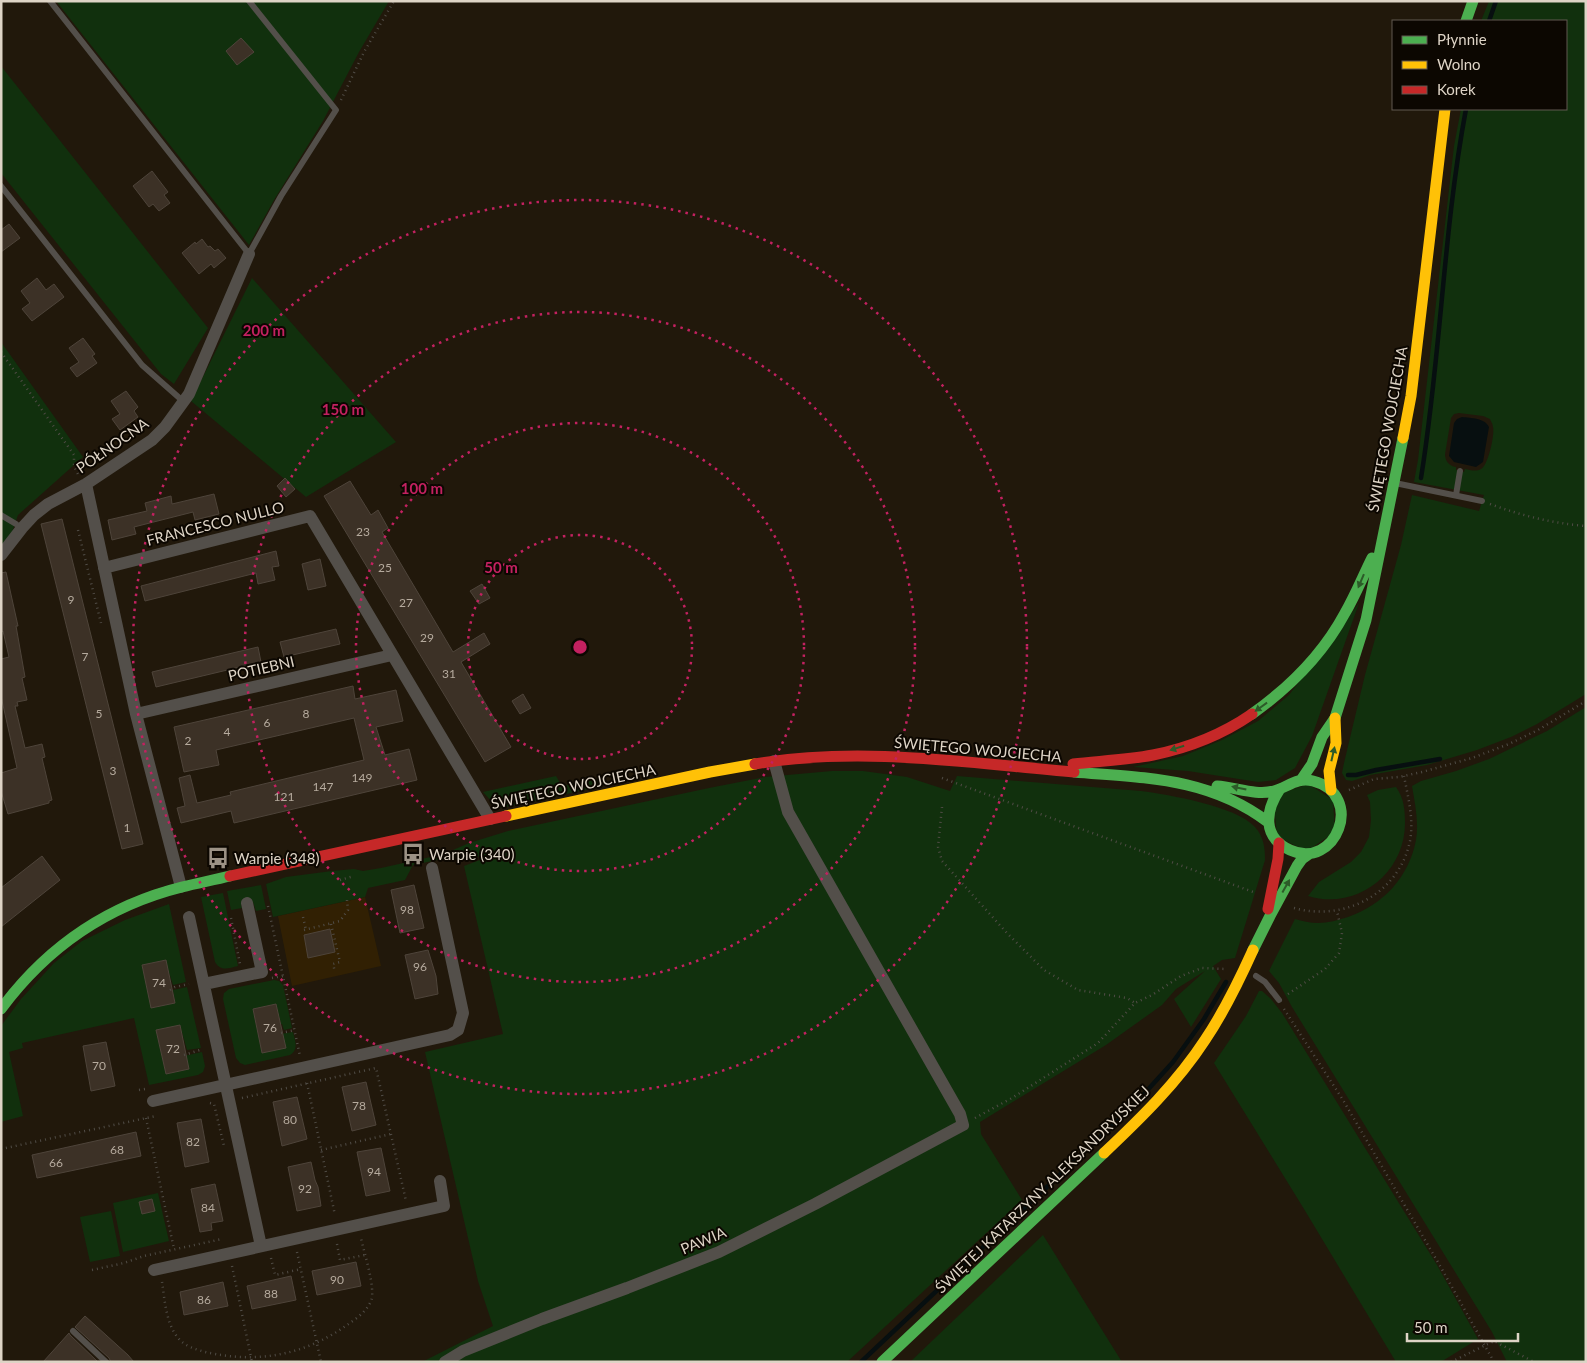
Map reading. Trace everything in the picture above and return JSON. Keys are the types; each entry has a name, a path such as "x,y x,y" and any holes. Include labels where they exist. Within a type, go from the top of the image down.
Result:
{"street":[{"path":"1466,20 1473,1"},
{"name":"ŚWIĘTEGO WOJCIECHA","path":"1301,780 1312,764 1322,737 1335,718 1366,620 1410,396 1445,110"},
{"name":"PÓŁNOCNA","path":"1,555 22,528 48,504 86,484 152,440 165,427 189,394 249,254"},
{"path":"86,484 136,714 181,887"},
{"name":"FRANCESCO NULLO","path":"104,568 310,516 490,819"},
{"path":"1040,769 1126,759 1170,751 1208,738 1250,715 1275,697 1295,679 1330,637 1345,615 1382,538"},
{"name":"POTIEBNI","path":"136,714 392,655"},
{"name":"ŚWIĘTEGO WOJCIECHA","path":"1331,790 1329,771 1336,743 1335,718"},
{"name":"ŚWIĘTEGO WOJCIECHA","path":"1,1009 27,976 52,953 80,931 133,902 181,887 490,819 701,774 774,761 828,756 873,757 1138,777 1197,786 1229,786 1255,791 1270,792 1280,789"},
{"path":"774,761 788,812 960,1114 963,1125"},
{"path":"1301,780 1317,781 1331,790 1339,801 1342,814 1340,829 1333,841 1322,850 1309,854 1293,852 1279,843 1272,833 1268,822 1269,809 1273,798 1280,789 1290,783 1301,780"},
{"name":"ŚWIĘTEGO WOJCIECHA","path":"1197,786 1234,799 1252,809 1268,822"},
{"name":"ŚWIĘTEJ KATARZYNY ALEKSANDRYJSKIEJ","path":"1266,922 1278,859 1279,843"},
{"name":"ŚWIĘTEJ KATARZYNY ALEKSANDRYJSKIEJ","path":"882,1362 1135,1124 1160,1097 1204,1040 1226,1005 1245,970 1266,922 1297,866 1309,854"},
{"path":"153,1101 450,1035 458,1030 463,1014 432,868"},
{"path":"204,984 262,972 248,903"},
{"path":"189,917 261,1246"},
{"name":"PAWIA","path":"446,1362 463,1351 524,1326 719,1252 815,1204 963,1125"},
{"path":"154,1270 444,1206 440,1181"}],"lane":[{"path":"50,1 249,254 281,196 336,110 249,1"},
{"path":"1,186 142,364 184,402"},
{"path":"1456,496 1460,471"},
{"path":"1393,483 1482,500"},
{"path":"1,515 16,524"},
{"path":"1256,976 1266,982 1279,1000"},
{"path":"74,1331 106,1362"}],"path":[{"path":"336,110 364,52 394,1"},
{"path":"1,352 74,455 74,466"},
{"path":"1482,500 1522,516 1558,524 1586,526"},
{"path":"1346,792 1374,779 1404,776 1472,758 1509,744 1538,730 1586,700"},
{"path":"1294,908 1320,912 1338,911 1356,906 1375,895 1392,878 1403,860 1410,841 1411,820 1404,776"},
{"path":"938,777 1259,895"},
{"path":"942,806 938,847 942,861 1006,932 1044,970 1078,990 1127,998 1135,1003"},
{"path":"340,880 354,876"},
{"path":"303,917 305,930 340,921 348,910 347,900"},
{"path":"268,906 301,1056 292,1057"},
{"path":"1338,911 1342,933 1339,953 1326,969 1279,1000 1287,1017 1348,1108 1494,1362"},
{"path":"231,918 241,967"},
{"path":"330,924 340,962 333,964 335,972"},
{"path":"963,1125 1012,1098 1098,1043 1135,1003 1152,995 1181,976 1202,968 1245,970"},
{"path":"170,990 189,984 187,975"},
{"path":"264,980 283,976"},
{"path":"281,1033 295,1030"},
{"path":"201,1040 205,1056"},
{"path":"184,1055 203,1049"},
{"path":"244,1106 242,1097 376,1068 406,1200"},
{"path":"307,1083 334,1215 343,1213"},
{"path":"139,1090 148,1088"},
{"path":"210,1103 214,1104 225,1151"},
{"path":"1,1149 164,1114"},
{"path":"146,1118 174,1250"},
{"path":"321,1150 391,1134"},
{"path":"162,1281 170,1324 182,1341 190,1346 210,1353 251,1358 286,1354 333,1335 365,1310 371,1300 372,1290 361,1238"},
{"path":"92,1270 124,1264 144,1256 226,1239"},
{"path":"337,1244 340,1260 365,1255"},
{"path":"297,1252 321,1362"},
{"path":"271,1258 275,1275 301,1269"},
{"path":"232,1266 252,1362"},
{"path":"1451,1362 1484,1344 1494,1341 1534,1362"}],"shaded area":[{"path":"1462,417 1481,420 1489,427 1483,462 1476,467 1454,462 1449,456 1454,423"},
{"path":"365,897 381,966 292,986 278,916"}],"green space":[{"path":"56,1 389,1 359,52 323,121 274,200 249,245"},
{"path":"1489,1 1586,1 1586,694 1537,724 1511,737 1477,750 1427,765 1370,775 1352,781 1346,780 1342,773 1344,763 1365,675 1401,545 1412,495 1479,511 1484,495 1414,482 1454,146 1461,110 1567,110 1567,20 1481,20","holes":["1459,413 1483,416 1490,419 1493,425 1493,436 1484,467 1479,470 1465,469 1464,472 1456,470 1456,467 1449,464 1445,457 1451,418 1454,414"]},
{"path":"1,66 208,328 174,384 161,374 1,173"},
{"path":"252,278 396,442 306,497 191,401"},
{"path":"1,342 83,457 18,515 11,535 1,546"},
{"path":"1359,603 1312,736 1295,768 1276,780 1258,782 1188,771 1133,767 1183,756 1222,740 1258,721 1289,695"},
{"path":"1586,707 1586,1362 1507,1362 1492,1332 1279,983 1269,971 1295,919 1322,923 1361,912 1383,897 1401,877 1413,853 1417,833 1412,786 1421,781 1489,759 1547,731"},
{"path":"832,771 863,771 907,777 950,791 957,776 1141,791 1202,803 1233,813 1255,827 1260,835 1265,851 1265,860 1235,958 1222,960 1213,966 1221,979 1191,1027 1174,999 1205,971 1176,989 1162,1005 1106,1045 980,1122 981,1134 1022,1200 847,1362 422,1362 493,1326 478,1281 425,1052 503,1034 464,866 485,858 466,854 413,865 405,880 368,888 365,897 273,917 266,884 286,877 332,871 354,869 363,871 381,868 444,854 469,843 508,831 709,788 765,777"},
{"path":"556,776 562,786 599,779 603,786 502,808 493,803 483,792"},
{"path":"1308,784 1333,800 1335,832 1307,851 1277,837 1274,803 1280,794"},
{"path":"1396,787 1404,804 1405,823 1403,841 1397,858 1387,872 1360,893 1343,898 1326,899 1308,896 1319,882 1351,862 1361,852 1369,837 1371,820 1370,802 1367,795 1378,790"},
{"path":"261,885 266,909 256,911 253,902 241,905 242,908 231,910 227,891"},
{"path":"223,893 238,966 225,969 215,962 201,897"},
{"path":"169,904 186,982 173,985 165,960 142,965 152,1008 175,1003 173,990 187,987 201,1048 187,1050 180,1025 156,1030 166,1074 189,1069 187,1059 184,1056 202,1052 205,1066 203,1072 198,1075 149,1085 134,1018 22,1043 23,1048 9,1052 23,1116 1,1122 1,1026 21,999 54,963 82,941 125,920"},
{"path":"274,980 279,981 283,985 292,1028 284,1030 276,1004 253,1009 262,1053 281,1034 293,1032 296,1045 295,1050 290,1055 245,1065 236,1058 223,999 224,993 229,989"},
{"path":"1259,991 1262,991 1271,999 1282,1013 1437,1265 1478,1339 1440,1362 1396,1362 1214,1063 1246,1016"},
{"path":"158,1193 169,1241 123,1252 113,1203"},
{"path":"111,1211 120,1256 90,1262 80,1217"},
{"path":"1043,1235 1122,1362 910,1362"}],"building":[{"path":"241,38 254,52 237,65 226,51"},
{"path":"152,171 168,192 164,195 170,203 159,211 153,204 149,207 133,186"},
{"path":"9,224 20,238 1,252 1,230"},
{"path":"202,239 208,247 210,246 215,251 218,249 226,258 214,268 211,264 199,274 182,253 195,242 196,244"},
{"path":"37,278 46,290 54,284 64,297 32,321 22,309 30,303 21,291"},
{"path":"83,338 95,354 92,356 97,363 77,377 70,368 79,362 69,348"},
{"path":"126,391 138,407 134,411 138,417 120,430 112,419 120,414 111,401"},
{"path":"285,478 295,489 286,497 277,486"},
{"path":"350,481 371,515 378,510 388,528 382,532 453,652 484,633 490,644 461,662 511,747 485,762 324,496"},
{"path":"214,494 219,514 195,520 193,512 134,527 136,534 112,540 108,520 147,511 145,503 171,496 172,504"},
{"path":"62,519 143,844 122,849 41,524"},
{"path":"276,551 279,566 272,567 275,580 258,584 256,573 145,601 141,586"},
{"path":"320,559 326,586 308,590 302,564"},
{"path":"6,572 18,626 16,626 25,677 22,678 27,700 17,702 18,706 15,706 25,748 42,744 45,757 42,758 52,800 49,803 8,814 1,791 1,773 17,768 1,696 1,659 9,657 3,631 1,632 1,573"},
{"path":"482,584 490,598 479,604 470,591"},
{"path":"336,629 340,644 284,657 280,642"},
{"path":"258,647 261,662 156,687 152,672"},
{"path":"353,686 355,699 396,690 403,721 376,727 385,755 409,749 417,780 234,823 231,811 181,823 177,808 185,806 179,778 190,775 197,803 231,795 230,792 364,760 354,718 216,750 219,765 184,772 174,727"},
{"path":"523,694 531,708 520,714 512,701"},
{"path":"42,856 60,880 1,927 1,888"},
{"path":"414,885 424,928 400,933 391,890"},
{"path":"330,929 335,952 308,958 304,935"},
{"path":"428,950 436,976 438,994 415,999 405,955"},
{"path":"166,960 175,1003 151,1008 142,965"},
{"path":"276,1004 286,1048 262,1053 253,1009"},
{"path":"180,1025 189,1069 166,1074 156,1030"},
{"path":"106,1042 115,1086 91,1091 83,1046"},
{"path":"366,1082 376,1125 352,1131 342,1087"},
{"path":"297,1097 307,1139 282,1146 273,1102"},
{"path":"201,1119 209,1162 185,1167 177,1123"},
{"path":"136,1132 141,1156 37,1178 32,1155"},
{"path":"381,1148 390,1191 366,1196 357,1152"},
{"path":"311,1162 321,1206 297,1211 288,1167"},
{"path":"215,1184 223,1221 211,1223 212,1230 200,1232 191,1189"},
{"path":"152,1199 155,1211 142,1214 139,1202"},
{"path":"356,1262 361,1286 317,1295 312,1271"},
{"path":"291,1276 296,1300 252,1309 247,1286"},
{"path":"223,1282 228,1306 184,1315 180,1292"},
{"path":"85,1316 134,1362 111,1362 75,1327"},
{"path":"69,1333 70,1335 98,1362 43,1362"}],"waterway":[{"path":"1489,20 1496,1"},
{"path":"1421,478 1428,432 1452,201 1466,110"},
{"path":"1348,775 1440,759"},
{"path":"861,1362 1133,1106 1173,1062 1204,1019 1226,982"}],"traffic: fast":[{"path":"1466,20 1473,1"},
{"path":"1301,780 1312,764 1322,737 1335,718 1366,620 1403,438"},
{"path":"1252,714 1305,669 1327,642 1349,606 1372,558"},
{"path":"1074,772 1175,782 1199,788 1245,807 1268,822"},
{"path":"1217,786 1253,792 1267,792 1297,781 1307,780 1329,789 1338,801 1341,815 1339,829 1331,841 1320,850 1306,854 1290,850 1281,845 1275,838 1271,831 1269,815 1271,806 1280,789"},
{"path":"1253,950 1297,866 1309,854"},
{"path":"1,1009 38,966 58,948 103,918 128,905 154,895 230,876"},
{"path":"882,1362 1104,1153"}],"traffic: slow":[{"path":"1403,438 1411,396 1445,110"},
{"path":"1331,790 1329,771 1336,743 1335,718"},
{"path":"506,816 755,764"},
{"path":"1104,1153 1158,1100 1194,1056 1225,1007 1253,950"}],"traffic: jam":[{"path":"1073,764 1143,757 1166,752 1217,734 1252,714"},
{"path":"755,764 834,756 874,756 1074,772"},
{"path":"230,876 506,816"},
{"path":"1268,909 1278,859 1279,843"}],"place":[{"name":"Warpie (340)","path":"413,854"},
{"name":"Warpie (348)","path":"218,858"}]}
